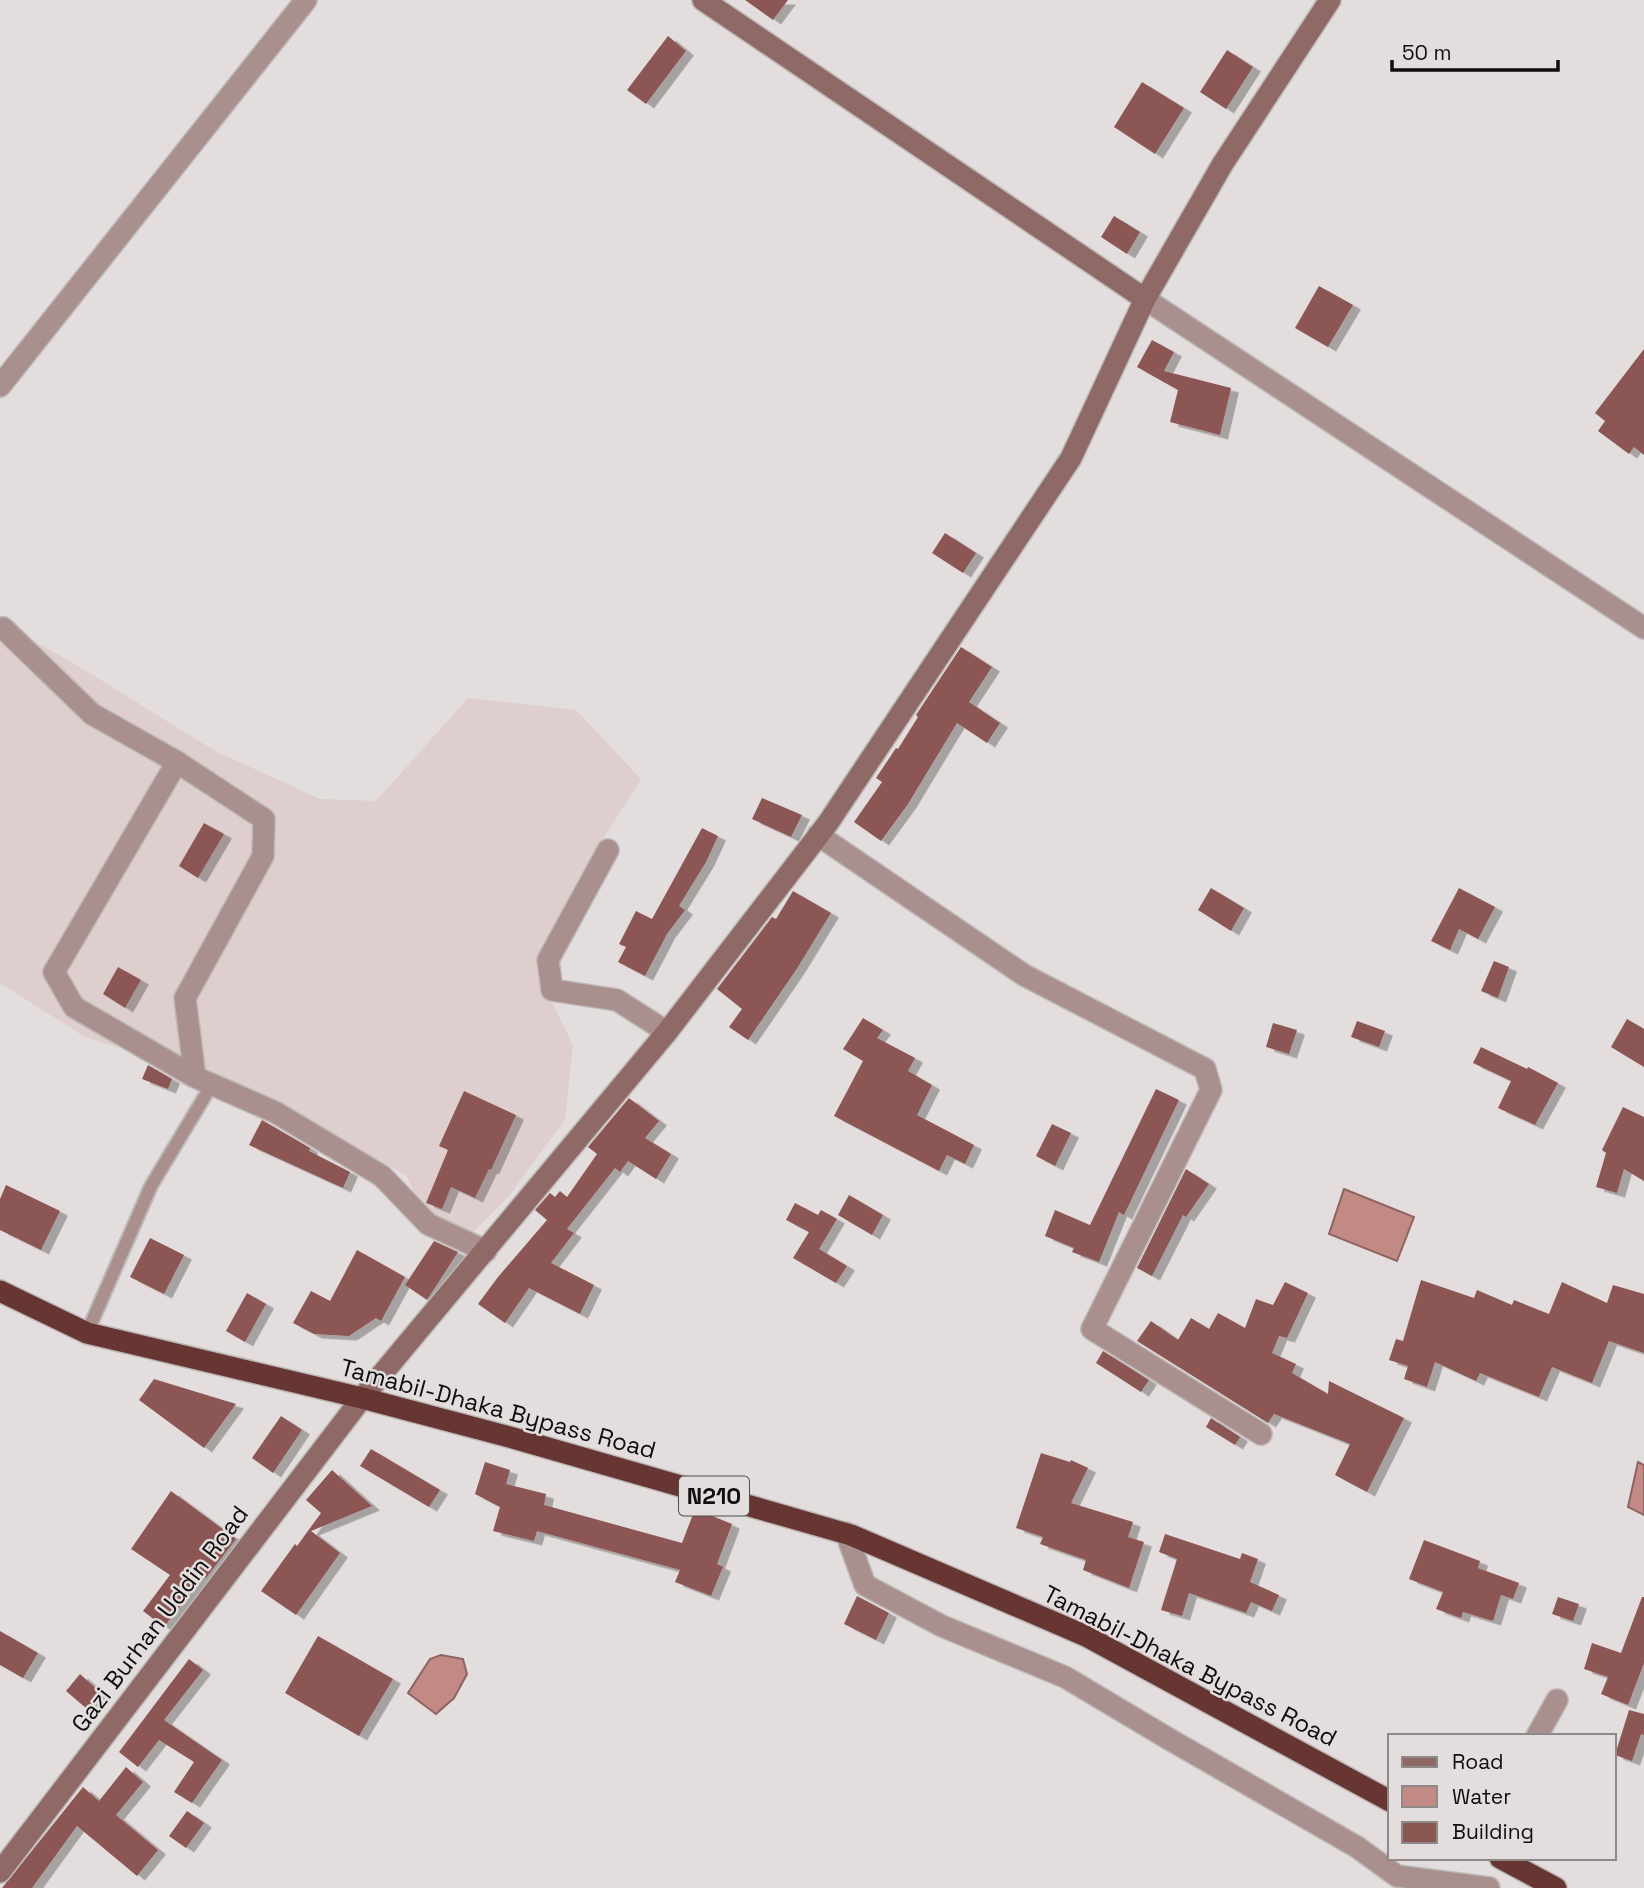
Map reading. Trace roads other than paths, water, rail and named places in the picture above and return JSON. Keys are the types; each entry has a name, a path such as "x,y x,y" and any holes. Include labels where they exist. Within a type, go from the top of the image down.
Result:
{"highway":[{"name":"Tamabil-Dhaka Bypass Road","path":"0,1291 87,1333 362,1398 513,1438 846,1534 1086,1636 1388,1800"},
{"path":"1504,1860 1556,1888"}],"street":[{"path":"0,386 306,0"},
{"path":"703,0 1145,299 1644,628"},
{"name":"Gazi Burhan Uddin Road","path":"0,1872 362,1398 667,1032 818,835 1071,458 1145,299 1222,165 1330,0"},
{"path":"3,628 92,714 177,762 264,819 263,856 185,998 201,1084"},
{"path":"177,762 54,971 74,1007 201,1084 275,1112 382,1176 428,1224 486,1251"},
{"path":"818,835 1024,975 1205,1069 1211,1090 1092,1329 1261,1434"},
{"path":"608,850 548,960 552,990 617,1000 667,1032"},
{"path":"846,1534 865,1585 942,1626 1065,1678 1357,1847 1395,1882 1489,1888"},
{"path":"1538,1734 1557,1700"}],"lane":[{"path":"87,1333 150,1186 201,1084"}],"water":[{"path":"1344,1189 1414,1217 1397,1261 1329,1234"},
{"path":"1638,1462 1644,1465 1644,1515 1628,1507"},
{"path":"441,1655 463,1659 467,1674 454,1698 436,1714 408,1693 430,1659"}]}
